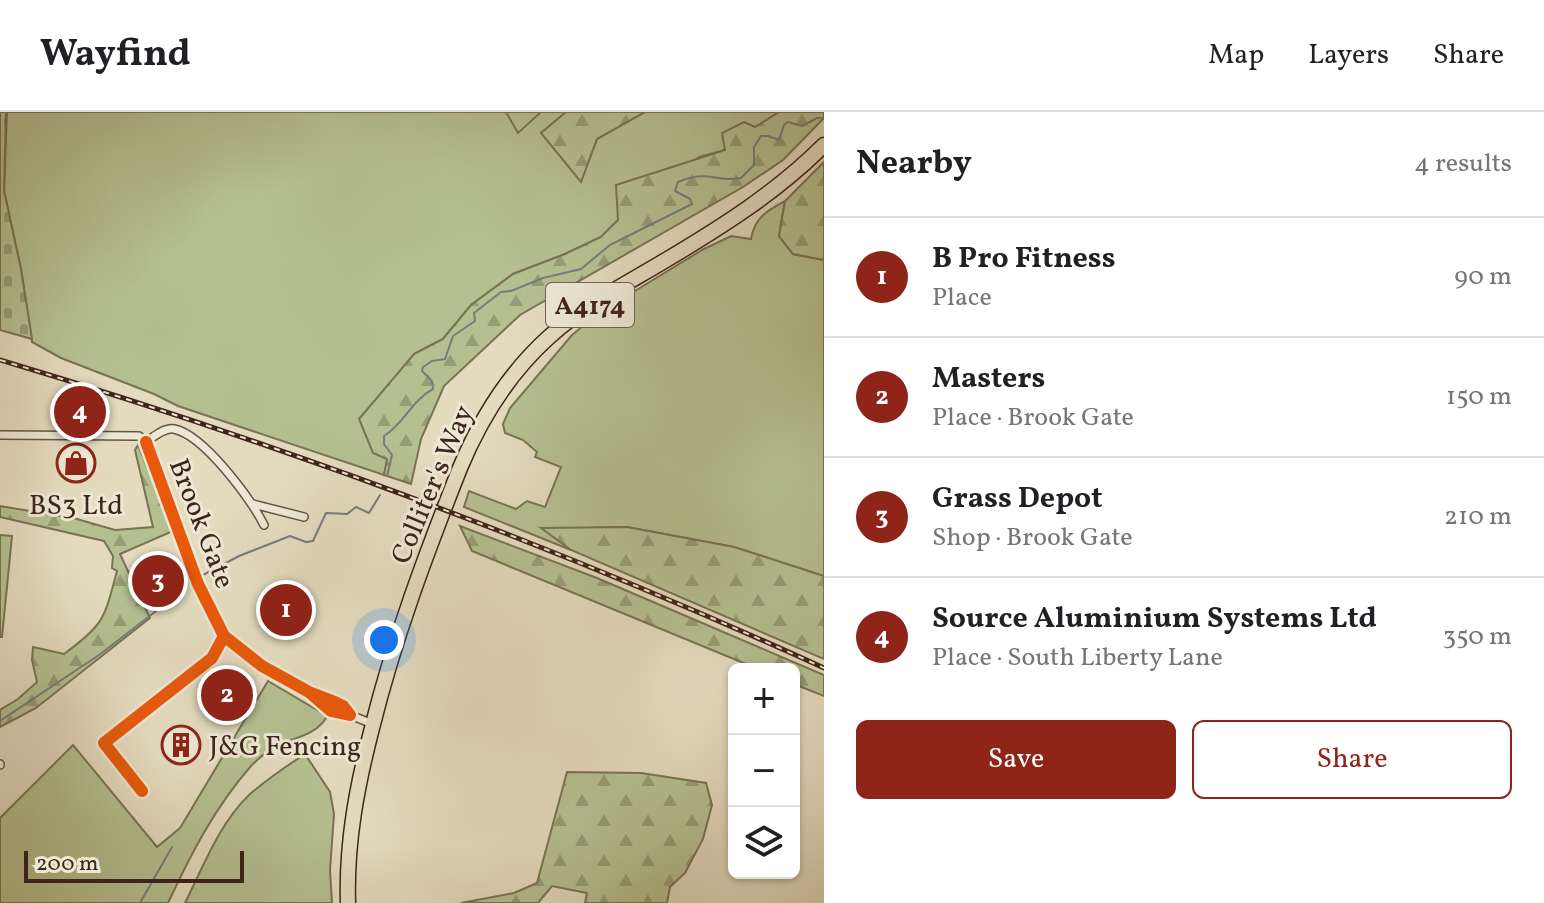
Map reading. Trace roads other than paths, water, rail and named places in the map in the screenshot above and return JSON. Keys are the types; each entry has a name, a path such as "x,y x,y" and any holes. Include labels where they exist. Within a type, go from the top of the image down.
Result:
{"highway":[{"name":"Colliter's Way","path":"348,903 347,866 352,817 393,647 477,430 508,384 548,337 605,295 760,201 797,172 824,145"}],"street":[{"path":"0,435 139,436 146,442 173,428 189,437 224,468 253,504 264,525"},
{"name":"Brook Gate","path":"146,442 198,584 224,636"},
{"path":"253,504 304,517"},
{"path":"142,791 104,743 212,658 224,636 262,666 309,692 343,706 350,715 373,724"}],"waterway":[{"path":"387,476 392,455 384,444 384,436 433,389 432,381 422,371 423,367 432,361 445,359 453,336 475,321 474,313 501,292 581,269 610,245 692,204 690,199 675,191 678,182 705,176 741,178 754,165 754,147 761,136 779,140 788,122 802,126 824,118"},
{"path":"203,575 239,556 290,536 306,542 313,541 326,513 347,514 356,507 369,513 380,495"},
{"path":"0,721 99,655 160,608"},
{"path":"140,903 172,847"}],"railway":[{"path":"0,360 210,426 417,500 622,580 824,668"}],"place":[{"name":"Source Aluminium Systems Ltd","path":"80,412"},
{"name":"BS3 Ltd","path":"76,463"},
{"name":"Grass Depot","path":"158,581"},
{"name":"B Pro Fitness","path":"286,610"},
{"name":"Masters","path":"227,695"},
{"name":"J&G Fencing","path":"181,745"}]}
